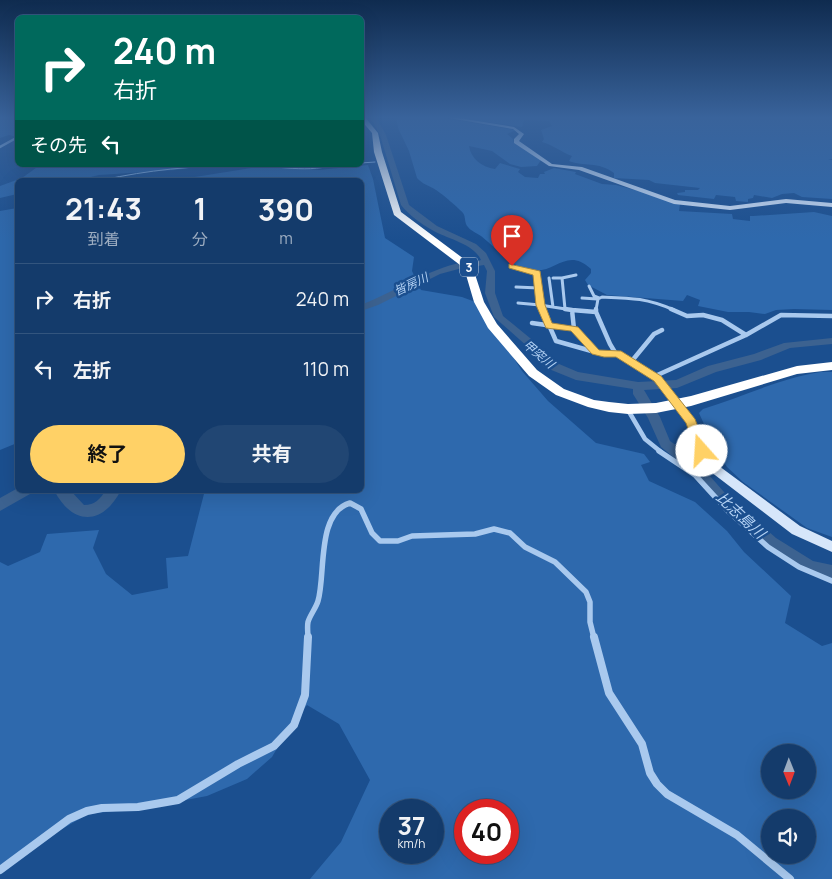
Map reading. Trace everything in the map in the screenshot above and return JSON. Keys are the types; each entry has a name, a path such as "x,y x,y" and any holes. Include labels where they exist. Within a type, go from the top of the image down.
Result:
{"highway":[{"name":"3","path":"380,158 395,210 401,217 469,267 488,320 526,367 549,386 573,398 593,404 628,409 656,408 675,401 691,402 797,370 832,366"}],"street":[{"path":"540,158 551,165 580,168 674,202 730,208 786,201 832,205"},
{"path":"512,266 537,273 540,305 556,342 596,352 616,354"},
{"path":"553,307 551,278 574,276 570,270"},
{"path":"562,278 565,309"},
{"path":"516,286 539,288"},
{"path":"589,286 594,296 598,299"},
{"path":"582,298 598,299 612,296 653,301 687,316 702,315 722,320 746,335"},
{"path":"598,299 596,312 604,328 609,347 616,354 655,378 675,401 691,422 702,451 715,469 796,530 832,546"},
{"path":"518,303 596,312"},
{"path":"572,310 574,329 596,352"},
{"path":"655,378 746,335 781,315 832,316"},
{"path":"532,323 574,329"},
{"path":"631,362 654,334 662,330"},
{"path":"628,409 646,440 660,452 677,461 697,476 705,489 766,545 788,561 815,576 832,581"},
{"path":"0,870 69,819 87,811 102,808 138,807 178,800 238,764 274,746 281,740 294,725 305,695 308,664 308,622 318,601 328,525 343,504 350,503 361,508 372,533 380,541 398,542 412,536 475,534 494,529 510,533 525,547 555,562 586,592 590,602 590,622 610,693 642,744 650,773 657,784 667,794 737,835 790,879"}],"shaded area":[{"path":"411,158 475,158 482,164 495,169 500,163 520,169 518,172 525,177 538,178 540,174 545,174 544,172 554,168 576,172 575,174 602,184 616,185 639,191 642,188 680,204 679,211 732,214 733,219 750,221 750,216 814,212 832,216 832,310 776,310 765,314 728,312 698,306 700,300 687,295 683,301 607,295 588,285 585,280 591,273 591,269 574,260 539,270 531,270 516,265 469,228 463,213 454,205 417,178"},
{"path":"502,158 538,158 541,160 537,166 521,167 510,164"},
{"path":"571,158 832,158 828,159 832,160 832,199 802,197 794,193 782,194 772,198 754,195 753,198 748,199 748,202 736,201 735,197 716,195 714,199 678,195 677,193 685,192 685,190 698,190 700,188 655,183 649,180 614,178 614,173 608,169 569,161"},
{"path":"368,165 373,179 385,238 414,257 412,271 421,290 462,297 478,303 522,371 548,401 596,443 644,454 650,462 641,465 649,481 695,502 727,531 744,552 791,596 785,623 822,646 832,643 832,879 310,879 341,842 370,780 339,724 307,705 292,723 272,757 247,779 207,796 143,808 88,814 0,865 0,562 8,566 40,552 47,534 99,530 93,548 106,574 132,595 168,588 166,558 188,556 204,493 364,493 364,178 189,178 258,167 290,167 319,170 364,167"},
{"path":"37,167 197,167 99,175 86,178 22,178"},
{"path":"15,181 15,194 0,198 0,186"},
{"path":"15,208 15,444 0,450 0,211"},
{"path":"821,372 832,372 832,537 807,528 743,482 727,467 716,451 699,413 703,409 776,383"}],"waterway":[{"name":"甲突川","path":"390,158 405,205 410,211 434,228 473,246 483,255 487,262"},
{"path":"364,163 375,162"},
{"path":"114,178 194,167"},
{"path":"275,167 311,169 326,167"},
{"name":"皆房川","path":"472,264 487,262"},
{"name":"甲突川","path":"487,262 491,271 490,293 499,317 532,345 548,364 576,376 638,386"},
{"name":"皆房川","path":"364,307 437,272 463,265"},
{"name":"甲突川","path":"638,386 677,384 712,369 757,357 788,345 832,341"},
{"name":"比志島川","path":"638,386 639,394 654,417 665,444 688,461 719,496 771,543 810,567 832,572"},
{"name":"皆房川","path":"0,505 20,493"},
{"name":"皆房川","path":"64,493 80,511 86,512 100,507 112,493"}],"route":[{"path":"512,266 537,273 540,305 549,326 574,329 596,352 618,354 657,379 691,422 702,451"}]}
